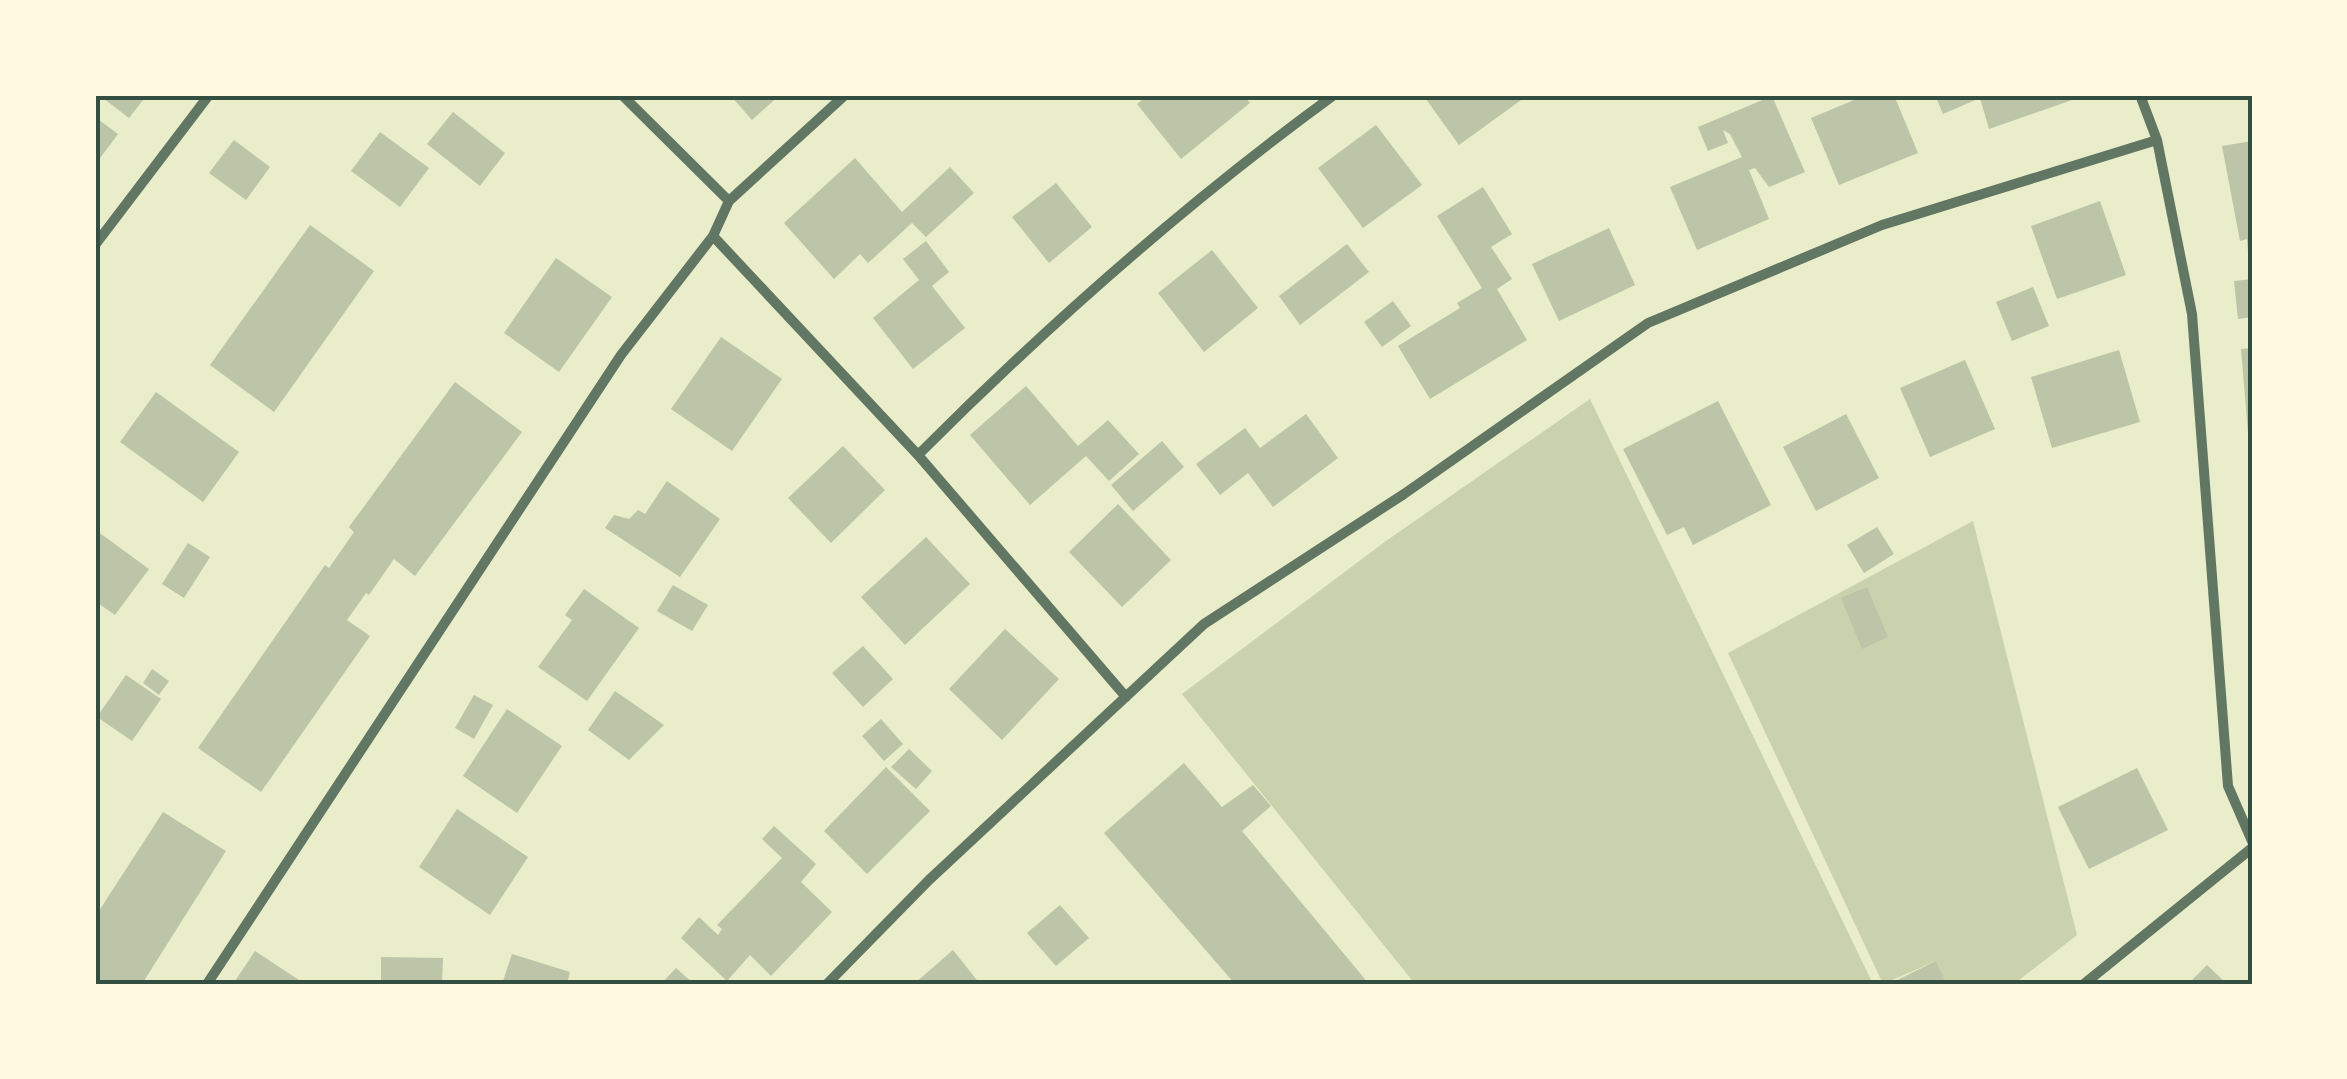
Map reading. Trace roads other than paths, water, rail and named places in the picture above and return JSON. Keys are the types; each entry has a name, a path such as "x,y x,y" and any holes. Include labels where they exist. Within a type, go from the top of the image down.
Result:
{"street":[{"path":"95,245 209,95"},
{"path":"622,95 728,201"},
{"path":"207,984 621,355 713,236 728,201 845,95"},
{"path":"918,454 1067,314 1247,159 1334,95"},
{"path":"2084,984 2252,845 2228,786 2192,314 2157,140 2140,95"},
{"path":"827,984 928,880 1204,624 1404,494 1648,323 1882,225 2157,140"},
{"path":"713,236 918,454 1126,696"}]}
